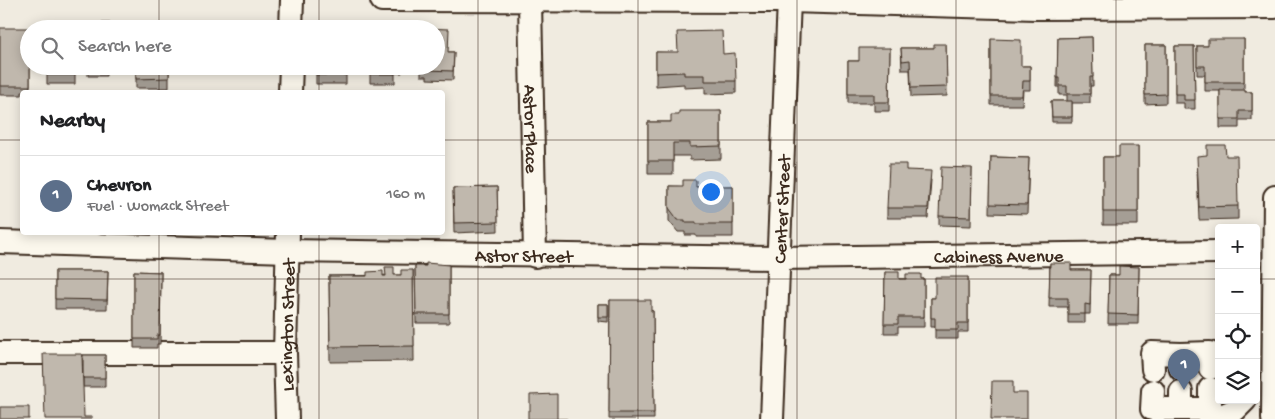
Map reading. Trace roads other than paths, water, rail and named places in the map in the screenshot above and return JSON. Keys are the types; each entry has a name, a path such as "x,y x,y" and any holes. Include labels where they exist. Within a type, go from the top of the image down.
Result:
{"street":[{"path":"291,20 292,0"},
{"path":"382,0 789,0 1036,8 1275,7"},
{"name":"Center Street","path":"772,419 789,0"},
{"name":"Astor Place","path":"530,1 535,256"},
{"path":"290,90 291,75"},
{"path":"1273,419 1273,374 1265,252 1275,197"},
{"name":"Astor Street","path":"0,242 288,242 535,256 778,258"},
{"name":"Lexington Street","path":"287,419 285,353 288,242"},
{"name":"Cabiness Avenue","path":"778,258 1215,252"},
{"path":"0,353 285,353"},
{"path":"1153,369 1152,353 1181,361 1212,366 1210,409 1187,407 1152,409 1153,391"},
{"path":"1260,386 1273,374"},
{"path":"1214,419 1235,410 1241,404"}],"place":[{"name":"Chevron","path":"1184,390"}]}
